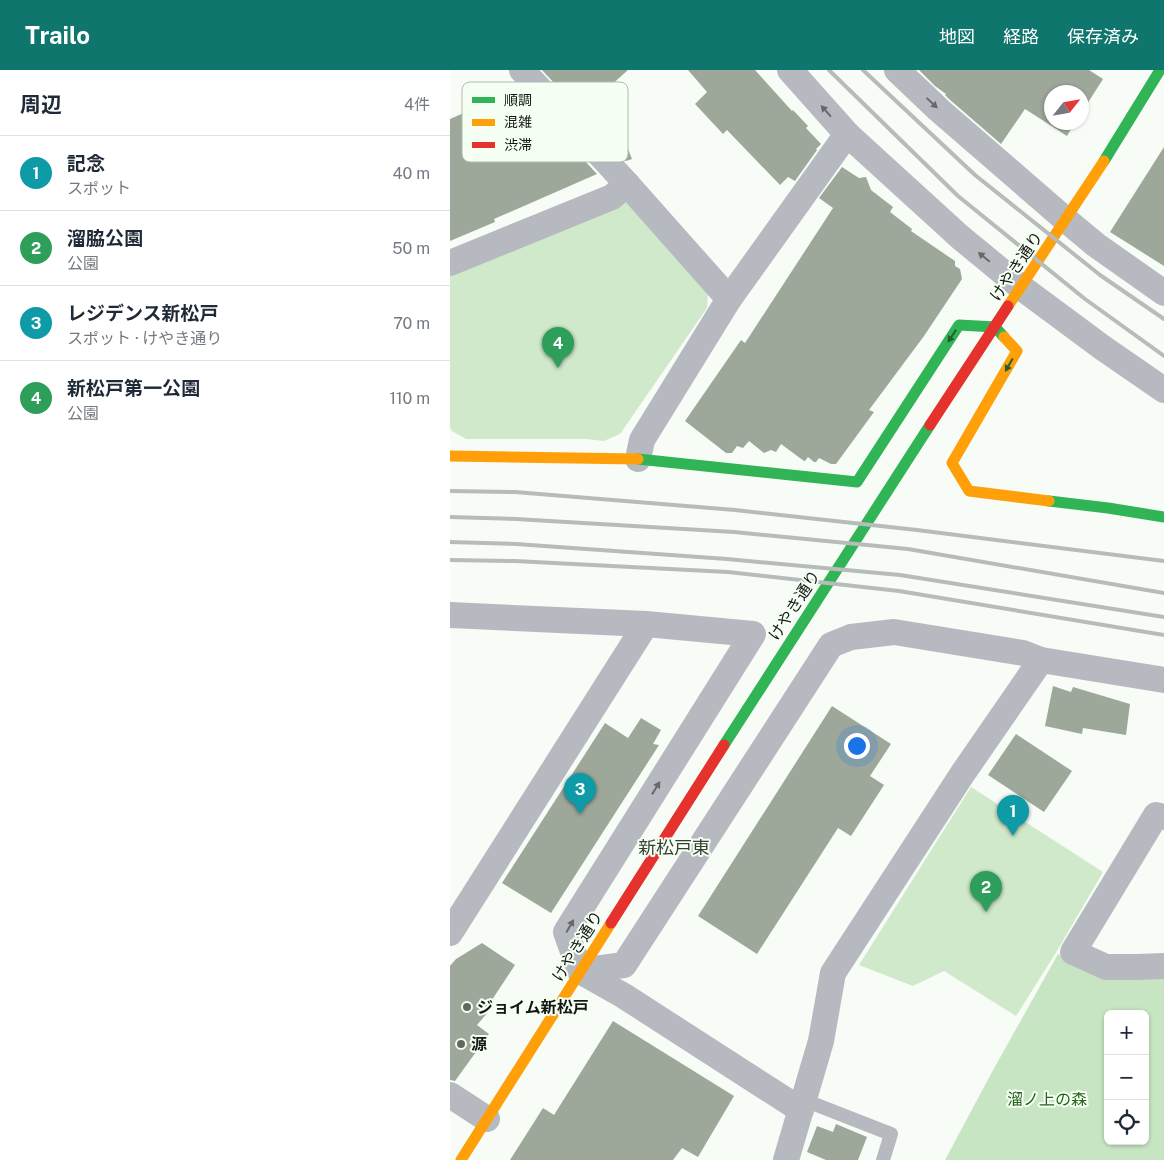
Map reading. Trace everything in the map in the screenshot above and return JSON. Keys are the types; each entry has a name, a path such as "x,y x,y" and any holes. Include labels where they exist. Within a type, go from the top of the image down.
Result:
{"street":[{"path":"522,70 533,82"},
{"path":"790,70 847,134 960,237 1022,288 1164,390"},
{"path":"897,70 939,110 1066,220 1096,245 1164,293"},
{"name":"けやき通り","path":"461,1160 768,676 936,415 1066,220 1130,121 1160,70"},
{"path":"638,459 642,440 729,299 847,134"},
{"path":"607,162 729,299"},
{"path":"450,263 612,197 627,184"},
{"path":"450,456 638,459 857,482 959,325 995,326 1017,351 952,463 969,491 1108,508 1164,517"},
{"path":"450,615 646,624 753,634 566,932 580,971 802,1105"},
{"path":"450,933 646,624"},
{"path":"580,971 624,965 831,645 851,638 894,632 1023,653 1041,660 1164,680"},
{"path":"786,1160 822,1041 834,973 963,772 1041,660"},
{"path":"1164,817 1156,815 1073,952 1106,967 1137,968 1164,966"},
{"path":"450,1095 487,1119"}],"lane":[{"path":"802,1105 891,1134 883,1160"}],"green space":[{"path":"615,201 629,203 708,294 707,308 620,434 604,441 586,439 466,439 452,431 450,428 450,271"},
{"path":"971,787 1103,872 1016,1016 944,971 913,986 859,965"},
{"name":"溜ノ上の森","path":"1058,954 1101,979 1164,976 1164,1160 945,1160"}],"building":[{"path":"542,70 628,70 615,82 553,82"},
{"path":"688,70 755,70 808,126 806,128 821,144 795,181 788,177 780,185 727,130 723,134 695,104 707,92"},
{"path":"919,70 1089,70 1103,79 1089,101 1089,85 1044,85 1044,121 1025,109 1001,144"},
{"path":"462,114 462,162 586,162 597,174 494,219 495,222 450,241 450,119"},
{"path":"1058,130 1070,130 1067,136"},
{"path":"1164,147 1164,266 1110,232"},
{"path":"628,149 632,159 628,160"},
{"path":"842,167 859,178 866,177 871,190 893,207 890,212 912,229 911,231 955,261 955,266 960,269 962,279 924,336 869,410 874,412 836,464 831,464 819,458 816,462 808,457 804,461 781,444 776,452 771,450 764,453 749,441 743,448 737,446 732,453 726,453 685,421 741,340 745,343 833,208 819,198"},
{"path":"1053,686 1071,692 1073,687 1130,704 1126,735 1083,728 1082,734 1045,726"},
{"path":"832,706 891,744 870,776 884,785 851,836 838,828 757,954 698,916"},
{"path":"641,718 661,730 653,744 659,745 551,913 502,883 605,723 628,738"},
{"path":"1016,734 1072,771 1044,812 988,775"},
{"name":"ジョイム新松戸","path":"482,943 515,965 486,1009 489,1011 477,1025 489,1034 455,1081 450,1080 450,966 456,959"},
{"path":"613,1021 734,1096 698,1157 682,1148 673,1160 510,1160 543,1108 554,1115"},
{"path":"836,1124 867,1137 858,1160 826,1160 807,1152 817,1126 833,1132"}],"railway":[{"path":"829,70 958,196 1085,299 1164,356"},
{"path":"863,70 975,175 1100,275 1164,319"},
{"path":"450,491 515,492 735,510 917,530 1164,561"},
{"path":"450,517 734,532 908,549 1164,593"},
{"path":"450,542 516,544 727,559 900,575 1164,617"},
{"path":"450,560 515,561 728,572 899,591 1164,635"}],"traffic: fast":[{"path":"1104,161 1160,70"},
{"path":"638,459 857,482 959,325 995,327 1004,337"},
{"path":"724,745 930,425"},
{"path":"1049,501 1164,517"}],"traffic: slow":[{"path":"1008,306 1104,161"},
{"path":"1004,337 1017,351 952,463 969,491 1049,501"},
{"path":"450,456 638,459"},
{"path":"461,1160 611,923"}],"traffic: jam":[{"path":"930,425 1008,306"},
{"path":"611,923 724,745"}],"place":[{"name":"新松戸第一公園","path":"558,368"},
{"name":"レジデンス新松戸","path":"580,814"},
{"name":"記念","path":"1013,836"},
{"name":"溜脇公園","path":"986,912"},
{"name":"ジョイム新松戸","path":"467,1007"},
{"name":"源","path":"461,1044"}],"district":[{"name":"新松戸東","path":"674,848"}]}
